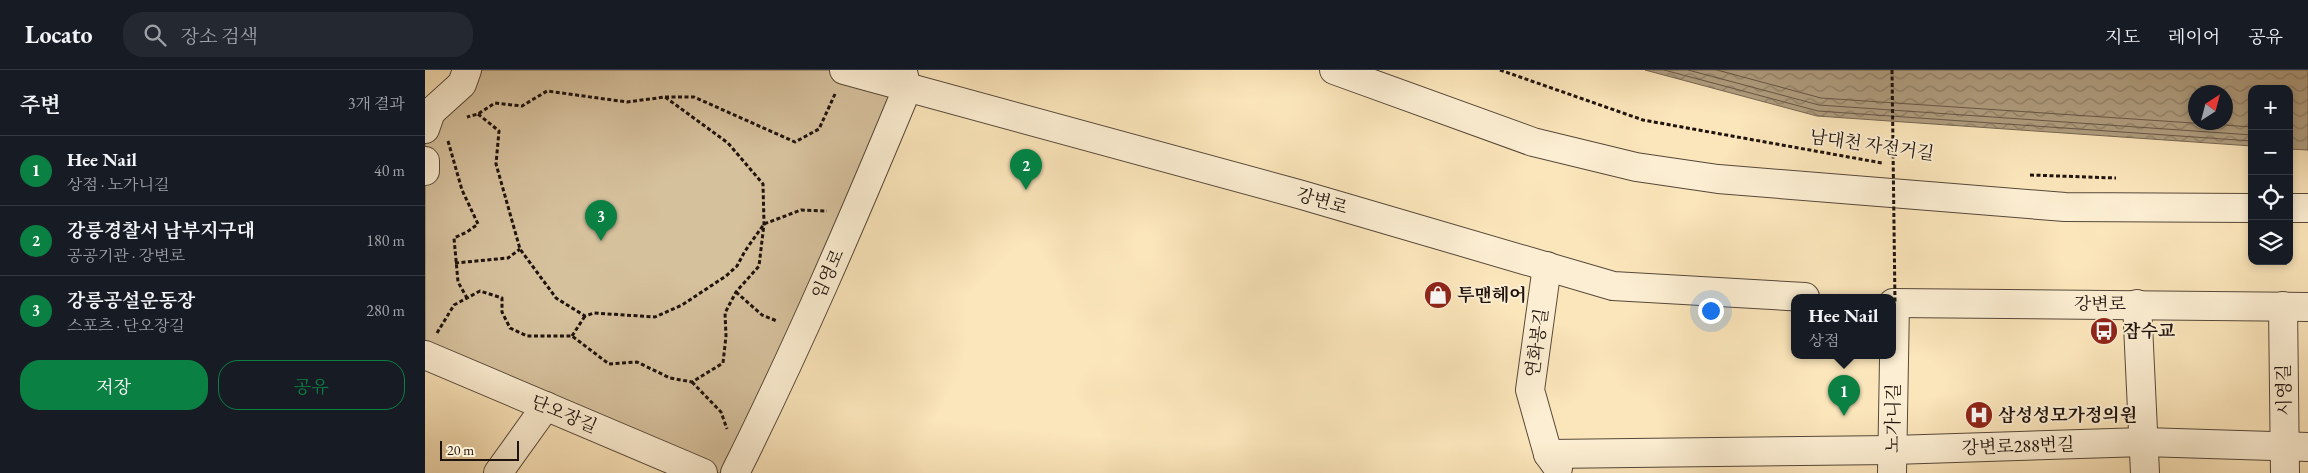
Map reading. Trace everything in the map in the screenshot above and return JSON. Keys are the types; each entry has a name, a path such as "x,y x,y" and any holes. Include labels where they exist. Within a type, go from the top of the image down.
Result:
{"street":[{"path":"432,124 431,112 461,84 467,70"},
{"name":"강변로","path":"845,70 905,79 1613,286 1791,296"},
{"path":"1334,70 1533,142 1636,167 1718,179 2065,207 2248,208"},
{"name":"임영로","path":"735,473 804,332 854,217 905,79"},
{"path":"425,161 425,171"},
{"path":"2293,208 2308,208"},
{"name":"연화봉길","path":"1547,266 1530,390 1555,464"},
{"name":"강변로","path":"1896,303 2295,307"},
{"path":"2137,304 2145,473"},
{"name":"시영길","path":"2285,473 2296,446 2295,307"},
{"name":"단오장길","path":"426,356 703,473"},
{"name":"노가니길","path":"1892,461 1893,359"},
{"path":"498,473 546,406"},
{"name":"강변로288번길","path":"1555,464 1892,461 2144,442 2296,446"}],"path":[{"path":"467,298 458,282 454,238 477,224 463,190 454,156 432,124 478,114 495,103 522,106 547,91 627,102 665,97 694,97 795,142 819,129 845,70"},
{"name":"남대천 자전거길","path":"1500,70 1643,120 1895,165"},
{"path":"1892,70 1894,294"},
{"path":"665,97 728,143 763,184 765,224 759,266 736,292 725,313 726,336 723,363 692,382"},
{"path":"478,114 499,131 496,164 520,249 556,298 585,316"},
{"path":"2028,175 2117,178"},
{"path":"572,336 585,316 594,313 655,317 682,305 737,266 745,251 765,224 801,210 822,210 854,217"},
{"path":"455,263 508,258 520,249"},
{"path":"426,356 442,322 454,305 480,291 502,298 502,312 510,328 527,336 572,336 609,364 637,362 670,378 692,382 721,412 727,430"},
{"path":"736,292 762,315 804,332"}],"shaded area":[{"path":"467,70 844,70 907,89 735,473 703,473 425,355 425,129"}],"water":[{"path":"1645,70 2308,70 2308,150 2293,149 2293,85 2248,85 2248,146 1817,116"}],"place":[{"name":"강릉경찰서 남부지구대","path":"1026,190"},
{"name":"강릉공설운동장","path":"601,241"},
{"name":"투맨헤어","path":"1438,295"},
{"name":"잠수교","path":"2104,331"},
{"name":"삼성성모가정의원","path":"1979,415"},
{"name":"Hee Nail","path":"1844,416"}]}
